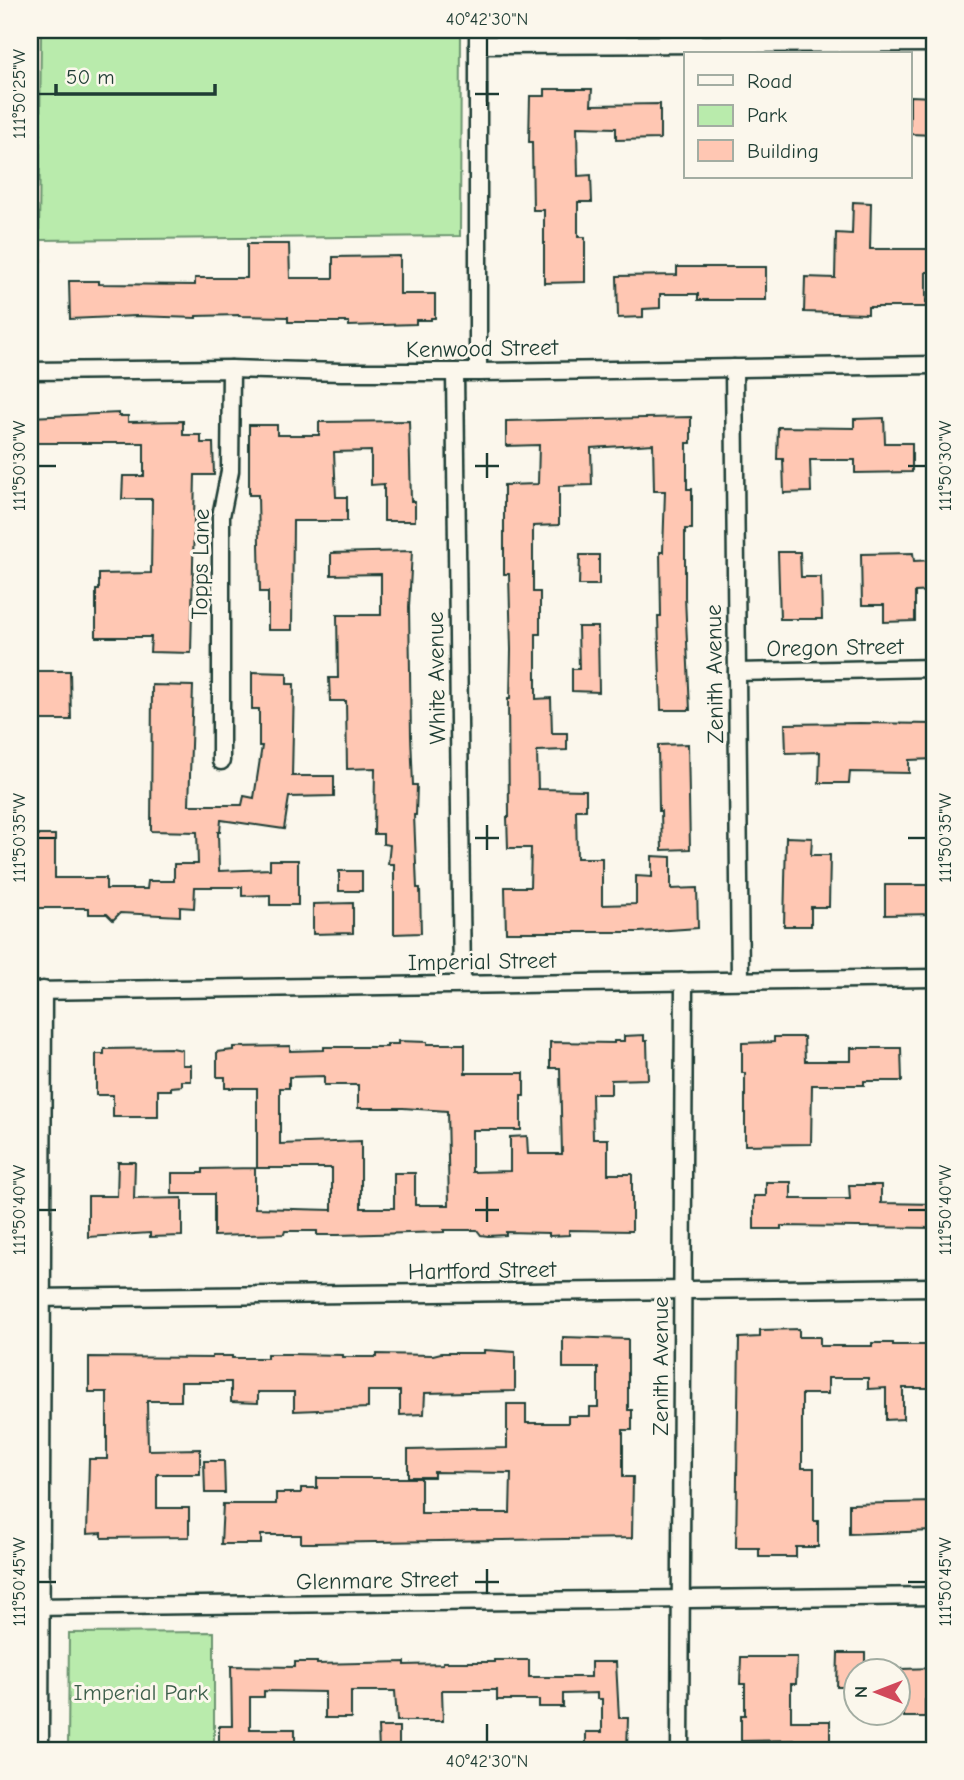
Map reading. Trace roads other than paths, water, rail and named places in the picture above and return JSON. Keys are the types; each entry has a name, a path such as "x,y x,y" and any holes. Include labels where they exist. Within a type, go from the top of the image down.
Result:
{"street":[{"path":"478,372 478,37 934,43"},
{"name":"Kenwood Street","path":"30,371 231,369 478,372 934,365"},
{"name":"Zenith Avenue","path":"734,368 740,980"},
{"name":"Topps Lane","path":"221,761 222,516 230,471 231,369"},
{"name":"White Avenue","path":"455,372 462,984"},
{"name":"Oregon Street","path":"737,672 934,668"},
{"name":"Imperial Street","path":"37,990 934,978"},
{"name":"Zenith Avenue","path":"680,1750 684,981"},
{"path":"37,990 35,1607 40,1750"},
{"name":"Hartford Street","path":"36,1298 934,1287"},
{"name":"Glenmare Street","path":"35,1607 934,1595"}],"park label":[{"name":"Imperial Park","path":"141,1692"}]}
